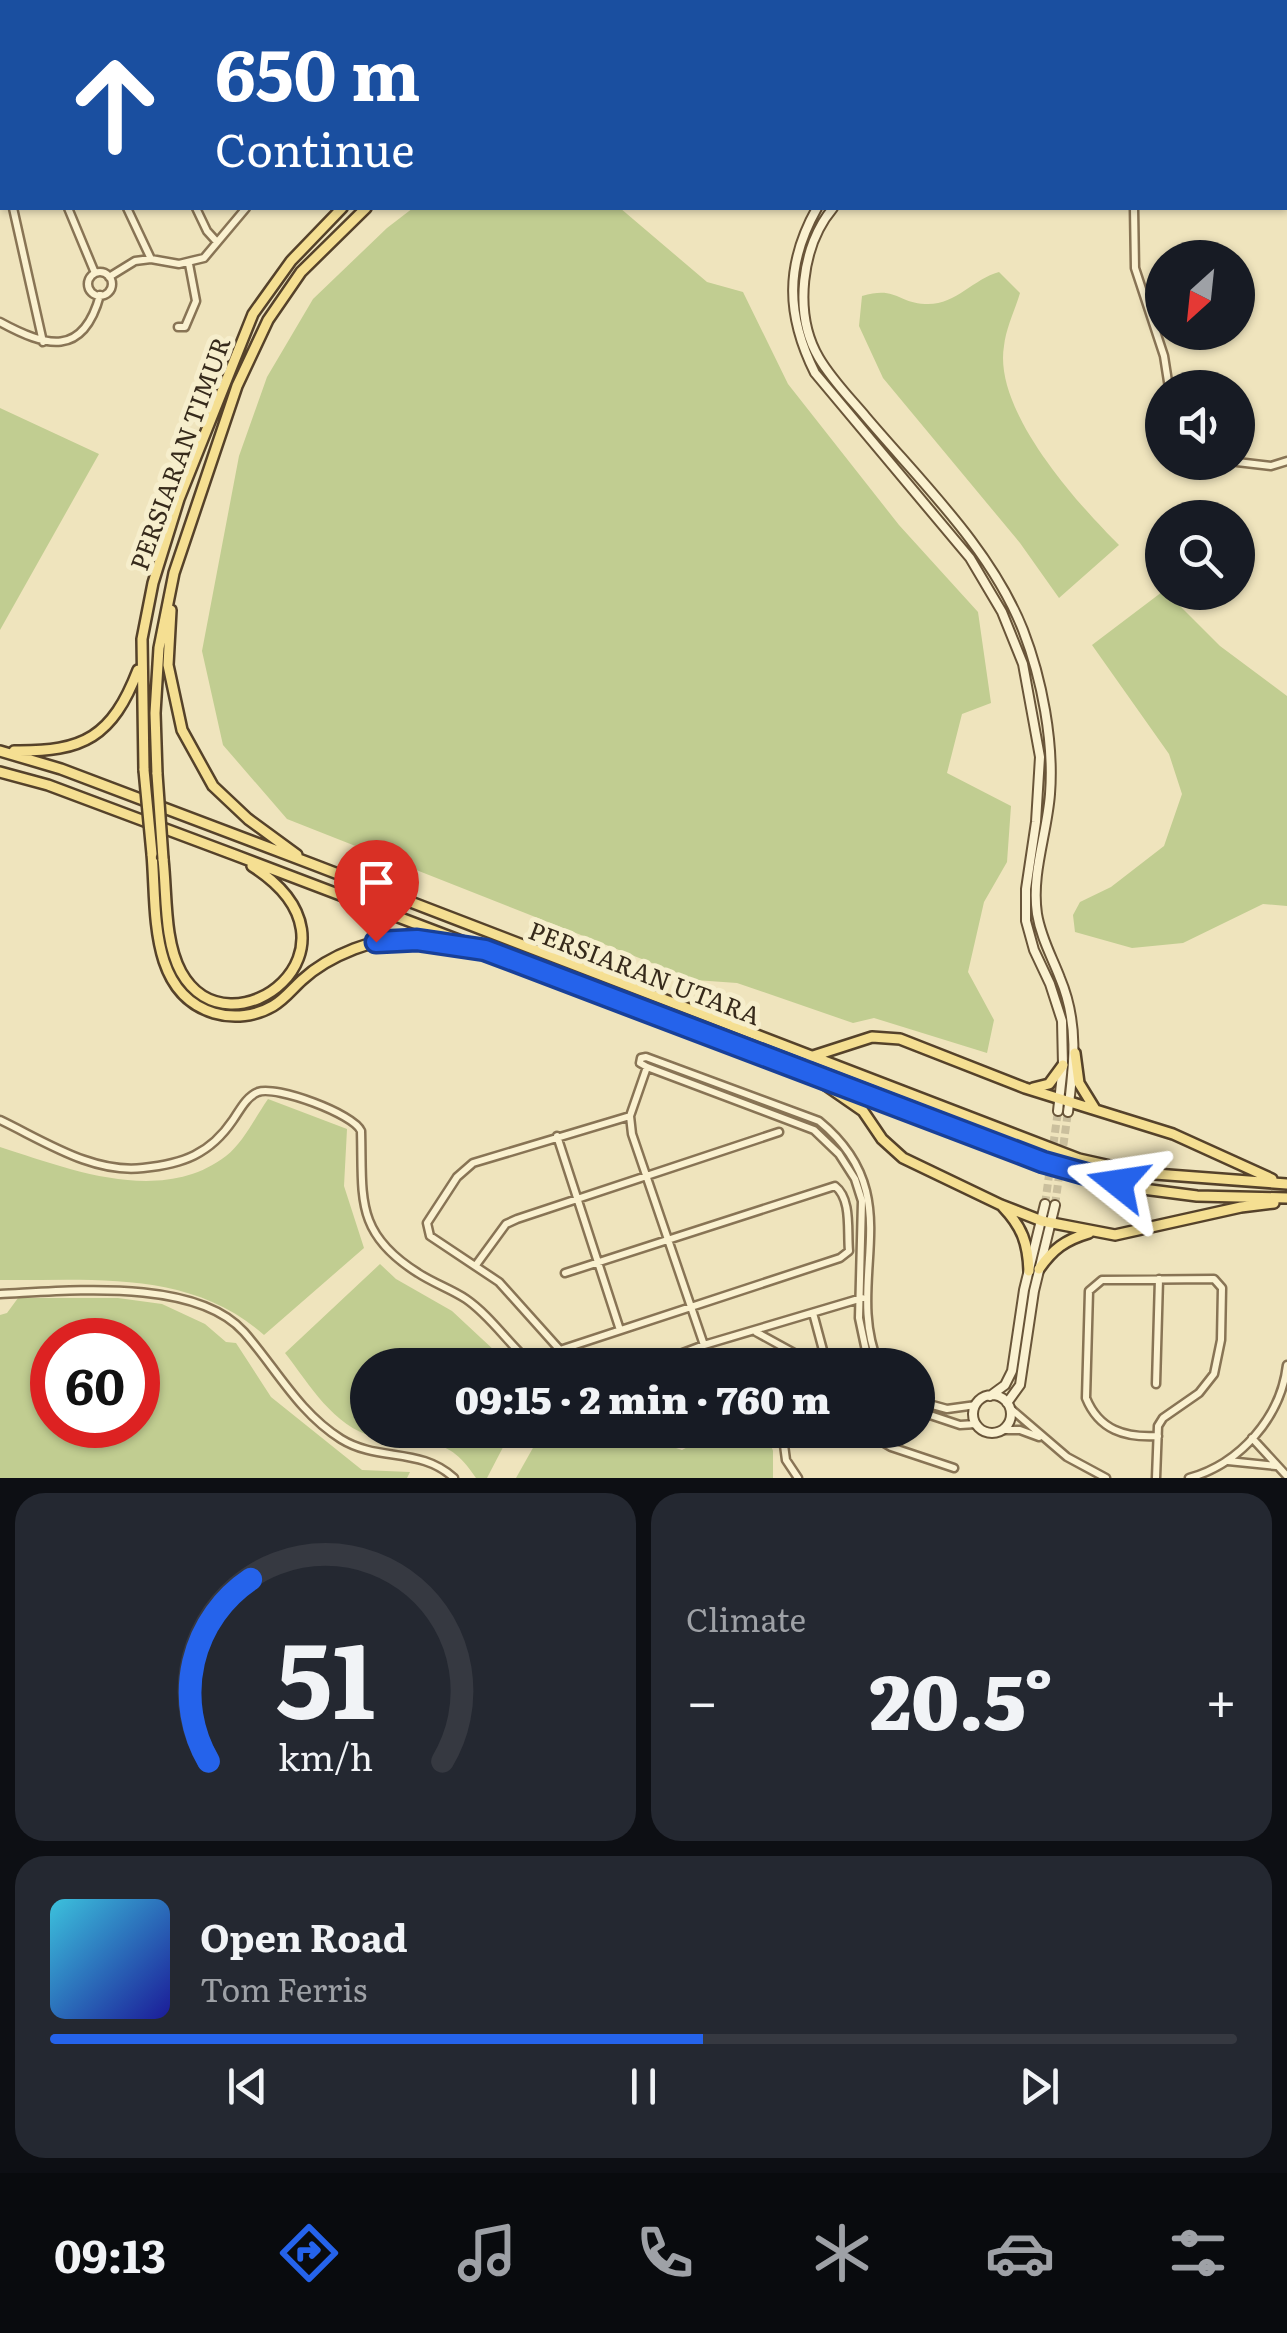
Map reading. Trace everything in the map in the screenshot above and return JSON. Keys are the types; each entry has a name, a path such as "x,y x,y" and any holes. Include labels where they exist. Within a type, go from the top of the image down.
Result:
{"main road":[{"name":"PERSIARAN TIMUR","path":"340,210 291,261 252,314 152,583 140,663 144,770 160,952 170,979 194,1004 221,1015 239,1016 271,1007 333,959 376,942 417,940 485,950"},
{"name":"PERSIARAN TIMUR","path":"234,855 277,884 288,897 297,909 302,939 296,966 280,986 256,1000 226,1004 196,990 183,976 173,954 154,713 158,648 174,572 237,386 268,320 301,272 364,210"},
{"path":"174,572 168,665 182,730 213,786 262,830 312,864"},
{"path":"0,751 68,748 101,732 121,708 140,663"},
{"name":"PERSIARAN UTARA","path":"0,751 312,864 1079,1160 1142,1174 1287,1184"},
{"name":"PERSIARAN UTARA","path":"0,772 48,785 1043,1162 1143,1189 1287,1200"},
{"path":"810,1057 885,1036 900,1038 1064,1106 1095,1109 1174,1134 1287,1184"},
{"path":"1075,1053 1079,1083 1095,1109"},
{"path":"1025,1088 1050,1084 1063,1065"},
{"path":"809,1074 850,1099 903,1158 1000,1205 1048,1222 1092,1232 1132,1233 1287,1200"},
{"path":"1000,1205 1023,1232 1034,1270"},
{"path":"1034,1270 1053,1250 1092,1232"}],"street":[{"path":"13,210 44,342"},
{"path":"69,210 95,273"},
{"path":"128,210 151,259"},
{"path":"197,210 217,242"},
{"path":"109,276 136,261 188,264 204,258 244,210"},
{"path":"816,210 802,237 793,282 799,340 815,373 970,558 1002,612 1023,664 1040,756 1026,921 1062,1021 1064,1106"},
{"path":"832,210 814,241 804,284 804,305 818,356 980,554 1012,606 1033,660 1050,756 1050,793 1036,887 1037,915 1074,1022 1075,1053 1064,1106"},
{"path":"1134,210 1134,268 1167,370"},
{"path":"178,326 185,326 196,301 188,264"},
{"path":"100,296 88,287 89,279 101,272 109,276"},
{"path":"0,322 44,342 72,340 94,317 100,296 110,290 109,276"},
{"path":"1255,464 1287,462"},
{"path":"704,1345 632,1134 630,1116 647,1067 814,1130 833,1146 855,1179 862,1201 863,1348"},
{"path":"0,1120 83,1159 138,1169 195,1158 222,1136 244,1102 260,1091 274,1091 345,1115 361,1132 362,1208 376,1237 410,1268 482,1312 516,1348"},
{"path":"565,1273 835,1186 843,1192 848,1221 846,1254 560,1350 499,1282 430,1236 427,1222 457,1178 473,1164 630,1116"},
{"path":"476,1265 506,1224 779,1132"},
{"path":"557,1136 620,1330"},
{"path":"935,1406 948,1409 976,1404 1005,1384 1012,1371 1050,1204"},
{"path":"1003,1430 1010,1418 1008,1406 1020,1385 1034,1270"},
{"path":"1156,1384 1160,1279"},
{"path":"1156,1478 1163,1418 1186,1405 1214,1374 1219,1357 1222,1288 1214,1280 1102,1280 1092,1286 1088,1297 1086,1398 1100,1421 1116,1432 1158,1436"},
{"path":"0,1294 130,1291 207,1307 236,1323 287,1390 335,1434 370,1452 417,1456 437,1464 454,1478"},
{"path":"696,1348 864,1298"},
{"path":"864,1298 872,1348"},
{"path":"813,1313 822,1348"},
{"path":"755,1332 785,1348"},
{"path":"1189,1478 1228,1461 1252,1438 1286,1385 1287,1364"},
{"path":"990,1396 1090,1472 1106,1478"},
{"path":"976,1404 976,1424 985,1432 1020,1430 1045,1440"},
{"path":"935,1416 960,1425 976,1424"},
{"path":"1252,1438 1287,1476"},
{"path":"784,1448 786,1460 798,1478"},
{"path":"890,1448 954,1468"},
{"path":"1228,1461 1277,1466"}],"green space":[{"path":"410,210 622,210 707,282 743,292 788,384 899,525 978,612 991,703 962,714 947,773 1011,806 1007,862 984,902 968,972 994,1020 987,1053 874,1018 853,1023 737,983 695,980 287,819 223,745 202,651 239,456 267,377 313,299"},
{"path":"999,272 1020,293 1004,346 1004,371 1011,398 1041,453 1081,505 1119,545 1059,598 1020,543 883,378 859,326 862,296 883,293 916,303 936,303 955,297"},
{"path":"0,408 99,454 0,630"},
{"path":"1145,605 1145,610 1184,610 1220,646 1287,696 1287,906 1263,904 1183,943 1132,948 1075,932 1073,915 1080,902 1111,887 1164,846 1182,794 1169,754 1092,645"},
{"path":"268,1099 347,1129 344,1186 364,1248 264,1335 235,1314 172,1289 104,1280 0,1280 0,1147 85,1173 144,1181 173,1179 200,1171 232,1151"},
{"path":"380,1264 396,1279 452,1311 492,1348 350,1348 350,1426 323,1403 285,1353"},
{"path":"18,1298 118,1298 162,1304 205,1324 226,1342 236,1343 271,1397 362,1470 410,1472 407,1478 0,1478 0,1315 7,1313"},
{"path":"446,1448 503,1448 487,1478 476,1478"},
{"path":"533,1448 773,1451 773,1478 516,1478"}],"tunnel":[{"path":"1045,1204 1058,1111"},
{"path":"1055,1205 1068,1112"}],"route":[{"path":"376,942 417,940 485,950 1043,1162 1118,1183"}]}
